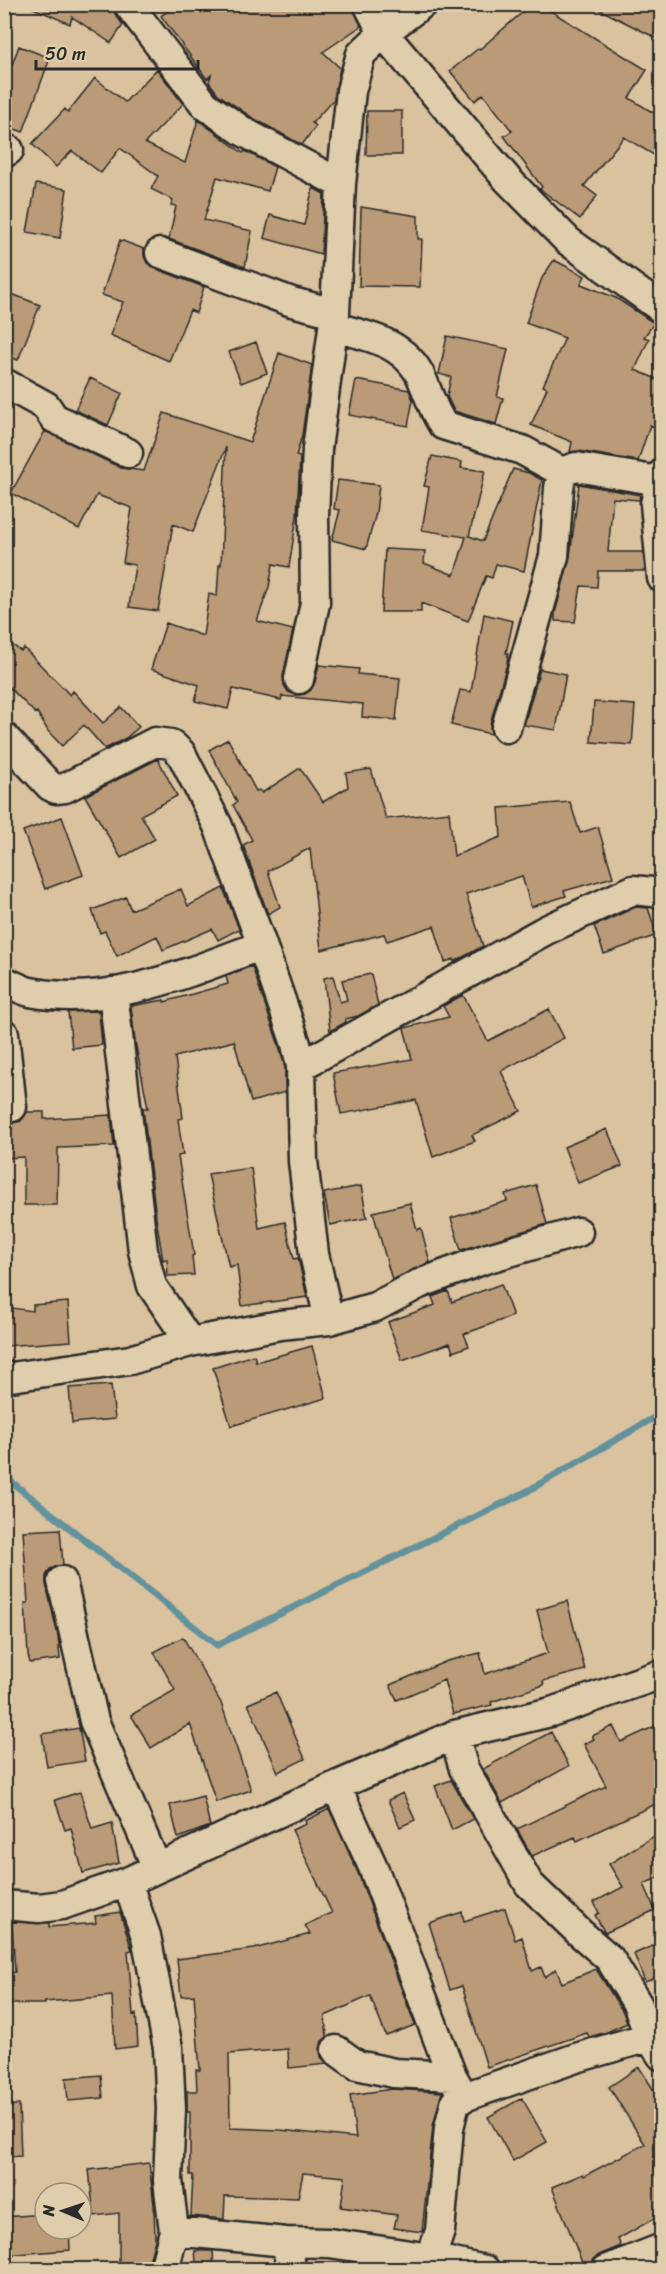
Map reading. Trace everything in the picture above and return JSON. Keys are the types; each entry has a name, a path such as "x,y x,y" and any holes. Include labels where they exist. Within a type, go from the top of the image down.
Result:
{"street":[{"path":"128,4 205,105 244,132 341,183"},
{"path":"368,4 383,33 508,180 567,242 662,309"},
{"path":"299,679 315,603 314,527 317,449 334,320 341,183 351,91 361,54 383,33 422,4"},
{"path":"160,253 292,302 378,338 405,354 421,376 433,410 442,425 522,450 562,472 576,467 660,478 655,504 662,578"},
{"path":"4,383 46,406 54,418 128,453"},
{"path":"506,728 554,556 562,472"},
{"path":"4,737 50,786 56,789 65,788 155,742 171,744 181,753 218,826 296,1044 301,1066 303,1161 314,1254 329,1320"},
{"path":"301,1066 546,930 633,891 662,893"},
{"path":"4,981 29,992 74,996 113,992 174,978 262,945"},
{"path":"113,992 143,1251 152,1286 190,1342"},
{"path":"4,1034 12,1107"},
{"path":"4,1378 130,1360 190,1342 280,1325 329,1320 375,1307 419,1284 485,1259 578,1232"},
{"path":"62,1581 94,1721 157,1868"},
{"path":"4,1905 39,1908 62,1905 127,1882 336,1786 454,1735 551,1712 662,1674"},
{"path":"336,2050 357,2065 458,2087 576,2058 655,2047 638,2005 610,1959 529,1884 464,1769 454,1735"},
{"path":"336,1786 373,1867 458,2087 449,2128 440,2230 431,2258"},
{"path":"127,1882 146,1936 168,2048 171,2109 168,2180 174,2231 164,2270"},
{"path":"174,2231 286,2242 329,2243 431,2258 485,2270"},
{"path":"286,2242 292,2270"},
{"path":"606,2270 662,2248"}],"building":[{"path":"24,4 112,4 115,14 123,25 111,43 72,17 70,24"},
{"path":"177,4 351,4 361,26 323,52 340,68 334,99 312,123 316,126 302,145 253,118 218,94 209,82 211,75 207,79 161,16"},
{"path":"532,4 552,4 549,10 647,70 629,98 662,118 662,160 624,137 584,186 597,196 580,219 540,189 542,187 504,136 512,131 483,94 475,101 450,71 480,49"},
{"path":"589,4 662,4 662,41"},
{"path":"19,46 50,58 23,132 4,125 4,86"},
{"path":"157,69 183,104 145,143 185,163 198,120 243,153 245,151 275,167 268,191 217,177 204,220 252,231 245,267 169,239 176,206 171,205 173,200 151,189 158,176 120,148 101,173 72,151 56,167 32,144 65,109 68,112 95,78 125,102"},
{"path":"367,111 402,111 402,155 366,155"},
{"path":"36,184 67,189 60,238 27,232"},
{"path":"313,188 324,194 321,254 264,238 270,215 304,225"},
{"path":"361,207 418,216 418,239 422,239 420,287 359,286"},
{"path":"120,240 144,249 147,263 154,268 204,287 196,313 190,310 169,361 110,335 123,302 102,295"},
{"path":"554,260 585,276 581,284 616,298 654,323 644,337 649,339 635,370 662,381 662,430 650,425 638,461 579,451 570,452 572,442 531,425 547,388 543,386 565,338 526,323 542,278"},
{"path":"4,291 40,305 18,360 4,355"},
{"path":"447,336 508,349 497,397 503,398 496,424 454,411 447,396 451,377 439,374"},
{"path":"256,342 267,373 241,383 229,352"},
{"path":"279,353 312,365 302,435 296,456 300,457 297,516 289,567 273,564 269,587 257,621 293,630 283,676 288,692 296,695 305,694 311,690 319,665 359,669 358,674 400,678 396,720 362,717 363,704 282,696 281,700 233,689 228,709 195,701 199,685 151,669 166,623 203,636 209,594 217,596 219,565 221,565 226,447 193,532 173,524 158,611 129,607 135,565 123,563 132,508 97,495 79,529 11,493 45,431 121,468 144,471 164,413 250,442"},
{"path":"90,378 122,393 108,425 75,410"},
{"path":"356,380 409,390 413,400 408,426 349,415"},
{"path":"432,456 462,462 461,468 485,471 469,536 483,541 513,469 529,473 542,480 524,571 496,564 492,578 486,576 468,621 421,603 421,612 381,612 385,549 425,551 424,563 454,575 466,537 422,530 429,487 424,486"},
{"path":"338,480 379,485 376,513 366,549 332,540 340,510 334,509"},
{"path":"579,484 640,495 639,500 613,498 608,552 643,552 645,571 598,571 597,587 581,586 575,622 555,621 555,613 570,557"},
{"path":"484,614 513,621 506,653 508,653 507,664 490,724 491,734 451,725 460,690 471,692"},
{"path":"4,639 21,651 24,648 70,695 73,691 103,723 121,707 139,727 126,738 105,749 84,725 62,746 48,731 37,712 35,713 4,682"},
{"path":"540,669 566,674 556,730 524,725"},
{"path":"594,702 635,705 632,745 591,742"},
{"path":"228,739 256,791 259,790 262,793 300,768 323,802 348,787 346,773 371,769 386,819 449,812 454,856 501,837 499,808 570,802 580,833 598,827 613,877 564,891 566,896 531,907 522,876 466,894 483,946 454,962 454,959 445,962 434,926 387,941 384,934 321,950 310,848 268,871 280,907 268,914 243,845 252,840 233,805 237,802 209,750"},
{"path":"158,759 177,796 141,815 155,839 121,858 85,796"},
{"path":"62,817 83,875 45,889 23,831"},
{"path":"223,888 239,929 218,940 212,929 163,950 157,936 117,956 105,931 100,933 92,910 126,897 131,910 181,889 188,906"},
{"path":"636,907 648,908 657,935 604,954 594,926"},
{"path":"252,966 285,1068 285,1092 251,1102 234,1041 175,1057 183,1118 178,1119 183,1155 178,1156 194,1255 192,1256 194,1275 168,1276 167,1259 163,1260 156,1218 143,1108 148,1108 135,1041 131,1006 164,1000 164,1002 228,984 226,976"},
{"path":"371,974 378,1005 358,1016 345,1019 346,1022 330,1031 324,978 333,976 340,1002 347,1000 342,980"},
{"path":"463,995 488,1041 549,1009 564,1038 501,1071 521,1111 472,1135 475,1141 433,1157 416,1100 341,1114 333,1073 412,1059 404,1028 449,1017 443,1006"},
{"path":"99,1011 102,1045 72,1048 68,1012"},
{"path":"27,1112 44,1112 44,1119 111,1115 114,1146 58,1148 57,1205 24,1205 24,1157 4,1158 4,1122 21,1121"},
{"path":"607,1129 622,1166 578,1183 564,1147"},
{"path":"251,1168 259,1228 285,1222 294,1259 298,1258 307,1297 242,1306 237,1265 229,1267 208,1174"},
{"path":"536,1185 547,1224 461,1250 451,1218 507,1201 505,1194"},
{"path":"361,1186 367,1218 330,1225 324,1193"},
{"path":"410,1203 417,1230 421,1228 430,1262 392,1280 373,1212"},
{"path":"501,1284 513,1316 464,1334 469,1346 453,1352 450,1343 402,1360 388,1322 435,1305 432,1297 448,1291 452,1302"},
{"path":"68,1302 71,1341 4,1346 4,1307 33,1311 33,1305"},
{"path":"312,1346 326,1398 231,1426 213,1368 254,1355 256,1362"},
{"path":"111,1385 115,1419 72,1423 69,1388"},
{"path":"60,1529 63,1565 50,1569 46,1576 46,1584 58,1636 60,1659 30,1663 25,1603 28,1603 23,1531"},
{"path":"567,1601 585,1670 543,1681 544,1685 491,1702 492,1705 453,1714 444,1680 397,1700 390,1685 447,1661 480,1653 485,1674 548,1653 537,1610"},
{"path":"183,1637 221,1703 251,1790 216,1802 190,1724 151,1748 131,1715 175,1690 154,1652"},
{"path":"276,1692 305,1759 278,1772 248,1704"},
{"path":"662,1723 662,1801 577,1841 575,1837 532,1856 517,1829 606,1786 584,1744 594,1739 592,1736 613,1726 621,1742"},
{"path":"79,1728 85,1761 47,1767 42,1734"},
{"path":"551,1732 569,1766 502,1803 483,1769"},
{"path":"451,1780 473,1819 452,1830 435,1786"},
{"path":"80,1792 92,1829 112,1823 119,1863 83,1873 71,1828 65,1830 55,1800"},
{"path":"403,1793 415,1820 400,1827 388,1800"},
{"path":"203,1796 210,1826 178,1838 170,1805"},
{"path":"329,1809 358,1873 415,2025 386,2036 370,1996 325,2016 327,2037 322,2041 320,2049 321,2057 328,2064 289,2068 288,2049 229,2054 230,2128 280,2130 356,2138 350,2095 392,2089 442,2092 433,2126 422,2232 394,2228 397,2215 341,2207 345,2177 303,2173 298,2198 225,2196 224,2219 191,2216 193,2175 190,2175 190,2112 187,2112 187,2091 197,2091 196,2070 200,2070 194,1995 181,1996 177,1959 254,1949 310,1934 305,1925 332,1913 292,1830"},
{"path":"662,1831 662,1876 644,1884 655,1910 605,1933 595,1915 599,1913 594,1902 623,1887 609,1864"},
{"path":"505,1908 515,1940 522,1937 532,1971 541,1967 545,1977 556,1969 562,1983 596,1969 623,2012 627,2023 607,2032 589,2037 587,2033 487,2067 462,1986 450,1990 429,1923 462,1912 464,1921"},
{"path":"120,1912 132,1950 128,1951 138,2046 115,2049 112,1996 45,2002 45,2004 4,2004 4,1973 15,1972 12,1922 49,1923 49,1927 96,1923 95,1916"},
{"path":"662,1942 662,1975 645,1982 634,1954"},
{"path":"639,2067 662,2103 662,2214 618,2239 621,2246 599,2255 593,2260 590,2270 585,2270 552,2187 583,2174 584,2176 645,2144 609,2087"},
{"path":"101,2075 103,2098 68,2101 66,2078"},
{"path":"522,2098 547,2142 513,2161 488,2117"},
{"path":"19,2105 21,2156 4,2157 4,2106"},
{"path":"149,2163 155,2240 148,2265 119,2265 119,2213 94,2216 93,2181 90,2181 89,2170"},
{"path":"33,2215 33,2241 70,2241 70,2250 4,2255 4,2217"},
{"path":"195,2251 213,2251 214,2270 197,2270"}],"waterway":[{"path":"4,1476 217,1645 526,1492 662,1413"}]}
